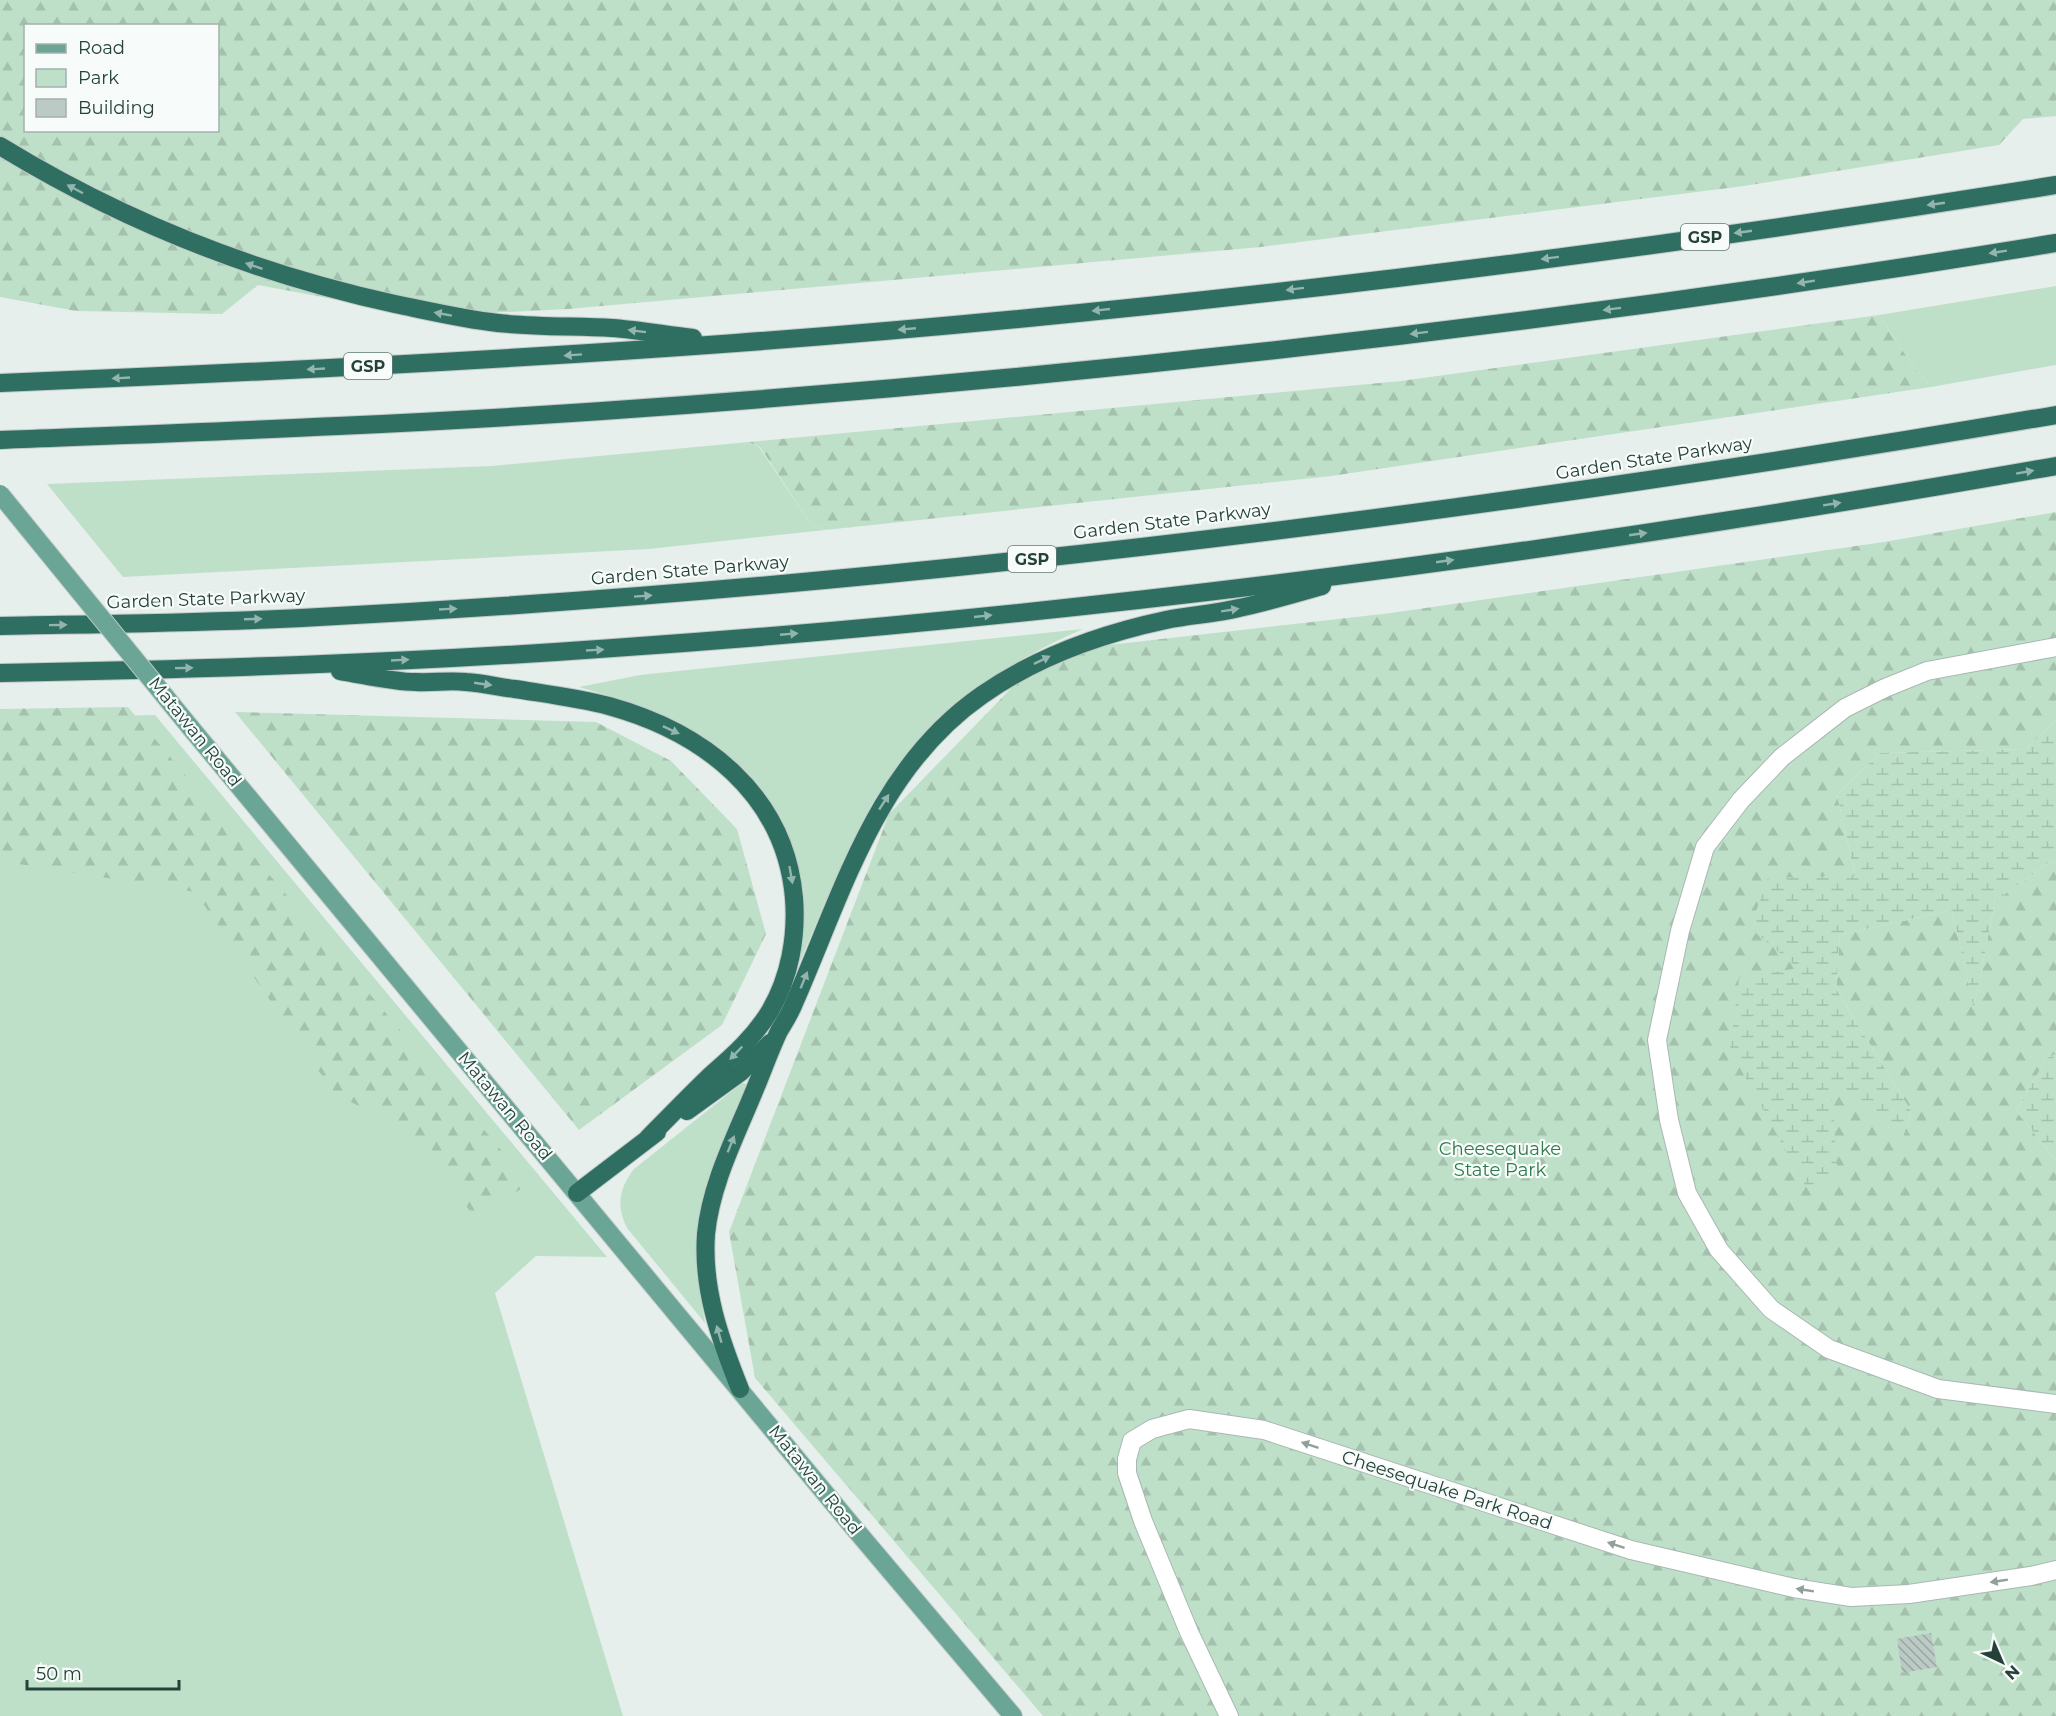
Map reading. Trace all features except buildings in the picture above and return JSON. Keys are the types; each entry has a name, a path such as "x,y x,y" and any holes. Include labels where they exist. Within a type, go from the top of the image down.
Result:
{"highway":[{"path":"0,146 78,191 162,231 262,269 328,288 432,312 498,323 612,328 736,343"},
{"name":"GSP","path":"0,383 429,363 736,343 1078,313 1647,245 2056,185"},
{"path":"0,440 258,430 578,412 808,395 1053,373 1288,348 1614,308 2056,243"},
{"name":"Garden State Parkway","path":"0,626 310,617 545,603 845,579 1299,528 1528,498 1833,452 2056,414"},
{"path":"0,672 300,664 600,649 1072,607 1387,569 1718,522 2056,466"},
{"path":"740,1389 722,1344 706,1267 706,1232 713,1197 725,1160 779,1032 795,1003 856,854 880,807 909,766 924,747 961,711 981,696 1044,659 1092,640 1169,620 1237,609 1387,569"},
{"path":"300,664 416,682 457,681 490,685 551,694 608,706 655,722 697,744 729,769 759,801 781,841 789,864 793,888 794,933 787,971 780,990 759,1027 729,1060 648,1138"},
{"path":"577,1193 648,1138 741,1072 779,1032"}],"main road":[{"name":"Matawan Road","path":"0,494 190,727 1013,1716"}],"street":[{"path":"2056,647 1927,671 1906,679 1845,708 1782,757 1741,800 1704,847 1680,931 1657,1040 1669,1120 1687,1194 1719,1250 1771,1309 1829,1349 1938,1389 2056,1404"},
{"name":"Cheesequake Park Road","path":"1229,1716 1189,1632 1143,1521 1127,1473 1126,1460 1132,1441 1152,1430 1189,1419 1264,1430 1631,1550 1794,1588 1851,1597 1909,1594 2031,1576 2056,1570"}],"green space":[{"path":"0,0 2056,0 2056,116 2023,119 1999,145 1744,186 1261,247 568,309 423,316 258,285 222,314 76,311 0,297"},
{"path":"2056,286 2056,365 1931,387 1907,357 1879,315"},
{"path":"1879,315 1907,357 1931,387 1331,476 825,530 810,523 760,447 749,442 1401,381"},
{"path":"749,442 759,447 810,523 825,530 649,549 123,577 47,484 491,466"},
{"name":"Cheesequake State Park","path":"2056,512 2056,720 2026,749 1880,753 1837,795 1855,875 1799,968 1831,1085 1903,1137 1911,1111 1836,989 1840,935 1952,910 1974,1008 1995,901 2051,861 2056,865 2056,1054 2047,1058 2016,1111 2056,1160 2056,1716 1043,1716 755,1378 729,1232 889,814 1023,676 1100,646 1391,613 1884,542"},
{"path":"1083,629 1028,656 978,688 954,707 912,750 877,796 860,826 789,987 800,953 803,900 795,854 774,809 750,776 711,744 667,718 620,699 579,687 640,675"},
{"path":"128,707 529,1183 476,1221 426,1142 334,1093 195,892 0,861 0,709"},
{"path":"235,712 596,722 671,761 737,829 766,934 722,1025 579,1130"},
{"path":"155,715 607,1257 536,1256 495,1293 623,1716 0,1716 0,719"},
{"path":"2056,720 2056,865 2051,861 1995,901 1974,1009 1952,910 1840,935 1836,989 1911,1111 1903,1137 1831,1086 1838,1177 1806,1187 1730,1050 1739,978 1798,968 1750,928 1768,878 1855,875 1837,795 1880,753 2026,749"},
{"path":"2056,1054 2056,1160 2016,1111 2047,1058"},
{"path":"742,1083 746,1084 746,1090 712,1167 701,1210 698,1258 705,1323 627,1228 621,1213 622,1190 634,1169"}]}
